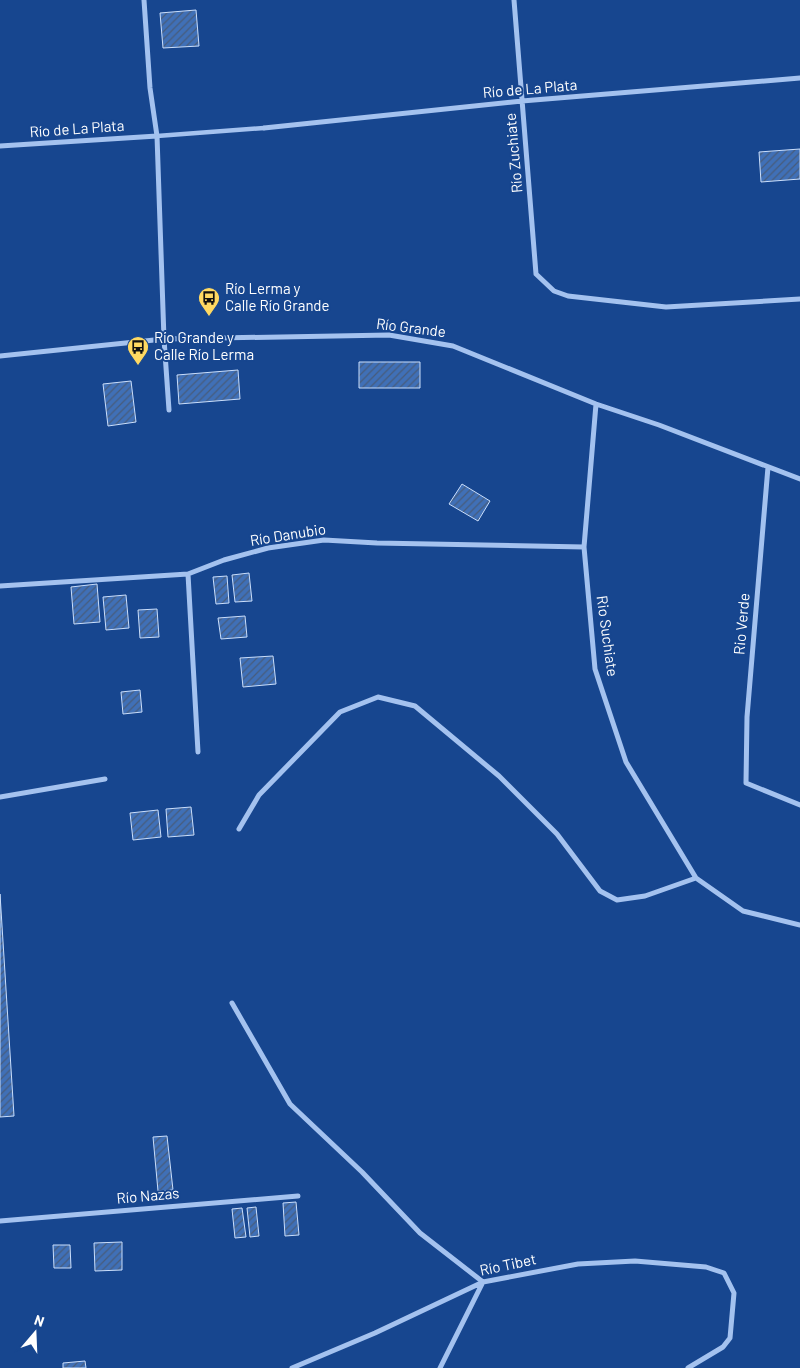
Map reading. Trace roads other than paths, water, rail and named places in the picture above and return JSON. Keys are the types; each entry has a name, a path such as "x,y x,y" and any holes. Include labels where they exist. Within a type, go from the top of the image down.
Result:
{"street":[{"path":"144,0 150,88 156,136 164,339 169,410"},
{"name":"Río Zuchiate","path":"514,0 536,274 554,291 568,296 666,307 800,299"},
{"name":"Río de La Plata","path":"264,128 522,101 800,78"},
{"path":"156,136 264,128"},
{"name":"Río de La Plata","path":"0,146 156,136"},
{"name":"Río Grande","path":"0,356 164,339 389,335 453,346 596,404 659,425 800,479"},
{"name":"Rio Suchiate","path":"596,404 584,547 595,669 626,762 696,878"},
{"name":"Rio Verde","path":"768,467 747,717 746,783 800,805"},
{"name":"Río Danubio","path":"0,586 188,574 224,560 268,548 324,540 377,543 584,547"},
{"path":"188,574 198,752"},
{"path":"239,828 260,795 340,712 378,697 415,706 499,776 557,834 600,891 617,900 645,896 696,878 743,911 800,925"},
{"path":"0,797 104,779"},
{"path":"232,1003 290,1104 362,1172 420,1233 483,1282 440,1368"},
{"name":"Río Nazas","path":"0,1221 298,1196"},
{"name":"Río Tibet","path":"292,1368 375,1333 483,1282 578,1264 635,1261 706,1267 724,1273 734,1293 730,1338 724,1348 688,1368"}],"place":[{"name":"Río Lerma y Calle Río Grande","path":"209,317"},
{"name":"Río Grande y Calle Río Lerma","path":"138,366"}]}
